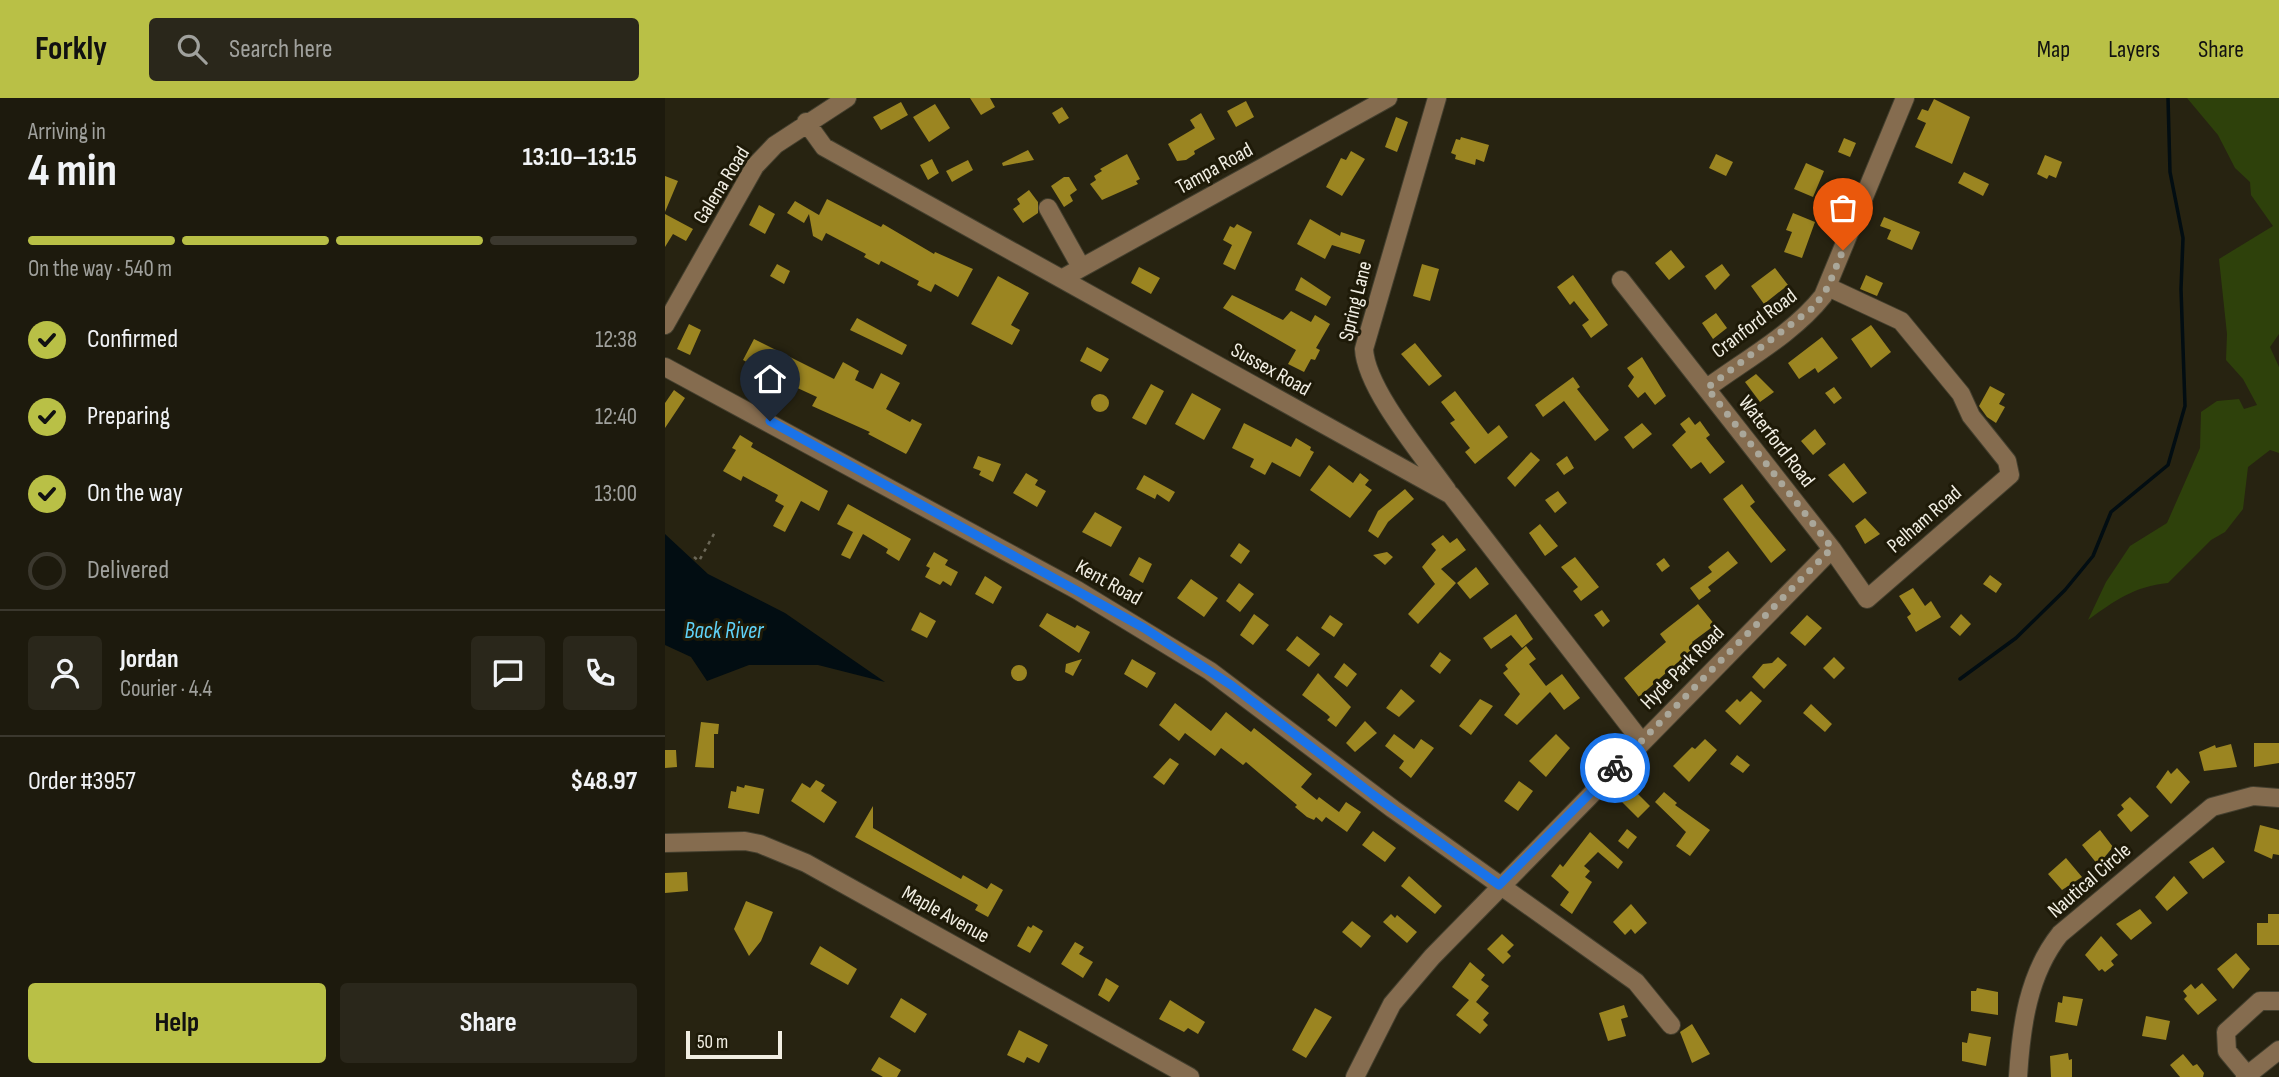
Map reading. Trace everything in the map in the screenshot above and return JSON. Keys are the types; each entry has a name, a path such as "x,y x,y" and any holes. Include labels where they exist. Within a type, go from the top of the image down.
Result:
{"street":[{"name":"Tampa Road","path":"1063,278 1388,98"},
{"name":"Spring Lane","path":"1437,98 1364,349 1365,361 1374,382 1451,495"},
{"name":"Cranford Road","path":"1707,388 1814,307 1828,287 1905,98"},
{"name":"Galena Road","path":"665,325 755,166 775,145 844,99"},
{"name":"Sussex Road","path":"806,122 824,146 1451,495 1641,741"},
{"path":"1048,208 1081,267"},
{"name":"Waterford Road","path":"1622,280 1832,548 1867,599"},
{"name":"Pelham Road","path":"1828,287 1901,321 1961,394 1971,416 2007,461 2010,475 1867,599"},
{"name":"Kent Road","path":"665,367 739,404 1144,628 1231,685 1372,794 1636,982 1671,1025"},
{"name":"Hyde Park Road","path":"1355,1077 1392,1004 1499,885 1832,548"},
{"name":"Nautical Circle","path":"2018,1077 2032,983 2048,949 2060,934 2212,807 2253,796 2279,799"},
{"name":"Maple Avenue","path":"665,843 745,841 794,858 855,888 1190,1077"},
{"path":"2279,1001 2260,1001 2226,1032 2227,1051 2246,1076 2279,1050"}],"path":[{"path":"694,557 699,561 715,532"},
{"path":"699,548 705,551"}],"green space":[{"path":"2187,98 2279,98 2279,334 2270,347 2279,367 2279,453 2270,450 2248,467 2243,509 2225,532 2211,540 2168,583 2135,591 2088,620 2106,582 2130,546 2167,523 2200,448 2201,412 2217,401 2239,399 2244,409 2257,405 2243,379 2226,360 2227,334 2219,259 2273,226 2251,195 2250,182 2235,168 2218,135"}],"water":[{"name":"Back River","path":"665,534 708,574 785,613 885,682 818,665 749,665 707,681 691,657 665,645"}],"building":[{"path":"970,98 990,98 995,107 981,115"},
{"path":"1934,99 1970,117 1952,164 1915,147 1926,123 1917,119 1922,109 1928,111"},
{"path":"1246,101 1254,117 1236,127 1227,111"},
{"path":"901,102 908,115 881,130 873,117"},
{"path":"935,104 950,128 929,142 913,117"},
{"path":"1062,107 1069,118 1059,124 1052,113"},
{"path":"1201,113 1215,139 1194,151 1195,154 1186,160 1177,161 1168,144 1195,128 1190,120"},
{"path":"1396,117 1408,122 1397,152 1385,147"},
{"path":"1461,137 1489,145 1484,162 1476,159 1475,165 1455,159 1456,155 1451,153 1456,139 1460,140"},
{"path":"1844,138 1856,143 1850,157 1838,152"},
{"path":"1028,150 1034,160 1003,166 1002,163"},
{"path":"1351,151 1365,159 1342,196 1326,187 1341,158 1346,160"},
{"path":"1127,154 1140,179 1136,181 1138,184 1102,200 1090,184 1096,180 1094,176 1102,171 1100,169"},
{"path":"1716,154 1733,162 1726,176 1709,168"},
{"path":"2045,155 2062,162 2056,178 2049,175 2047,179 2037,174"},
{"path":"932,159 939,173 928,180 920,165"},
{"path":"968,160 973,170 952,182 946,171"},
{"path":"1806,163 1824,171 1813,197 1794,189"},
{"path":"1964,172 1989,184 1983,196 1958,183"},
{"path":"665,176 678,181 665,212"},
{"path":"1064,177 1069,177 1077,190 1070,195 1073,201 1064,207 1051,186"},
{"path":"1029,190 1038,202 1038,213 1023,223 1013,209 1020,204 1017,199"},
{"path":"827,199 881,227 883,224 934,254 935,252 973,269 958,297 935,284 931,292 917,285 919,281 881,261 879,265 864,257 866,254 826,233 822,241 813,236 809,214 804,223 787,213 795,201 819,215"},
{"path":"759,205 775,214 765,234 749,225"},
{"path":"1793,213 1815,222 1802,258 1784,252 1792,232 1786,230"},
{"path":"665,214 693,229 686,241 673,234 665,247"},
{"path":"1884,217 1920,232 1912,250 1887,239 1891,230 1880,226"},
{"path":"1310,219 1340,236 1341,232 1365,240 1360,254 1332,245 1325,259 1297,244"},
{"path":"1237,224 1252,232 1235,270 1223,264 1232,245 1223,240 1230,226 1234,228"},
{"path":"1671,250 1685,267 1669,280 1655,263"},
{"path":"777,264 790,271 784,284 770,276"},
{"path":"1422,264 1439,269 1430,301 1413,296"},
{"path":"1722,264 1730,275 1715,290 1705,276"},
{"path":"1139,267 1160,278 1151,294 1131,283"},
{"path":"1775,268 1788,285 1764,304 1751,286"},
{"path":"1573,275 1608,325 1591,338 1582,325 1589,320 1574,301 1570,305 1557,287"},
{"path":"1866,275 1883,283 1877,296 1860,289"},
{"path":"998,276 1029,293 1011,325 1020,330 1012,345 971,324"},
{"path":"1301,277 1331,297 1326,306 1295,290"},
{"path":"1232,295 1283,320 1291,311 1311,322 1315,315 1330,324 1316,348 1320,350 1315,360 1311,359 1304,372 1288,364 1296,350 1223,308"},
{"path":"1716,313 1727,328 1713,339 1702,323"},
{"path":"857,318 907,345 902,355 850,330"},
{"path":"689,324 701,330 690,355 677,349"},
{"path":"1871,325 1891,352 1871,368 1851,339"},
{"path":"1822,337 1838,358 1818,373 1815,368 1799,379 1788,363"},
{"path":"754,339 834,379 843,362 859,371 855,380 873,389 881,373 900,383 886,409 910,422 912,419 922,424 906,454 868,434 870,432 812,406 817,397 780,380 778,384 764,376 766,373 743,360"},
{"path":"1415,343 1442,376 1429,386 1401,354"},
{"path":"1087,347 1109,359 1101,372 1080,361"},
{"path":"1642,357 1666,396 1655,405 1645,392 1638,398 1628,386 1634,377 1627,368"},
{"path":"1756,374 1774,392 1760,402 1745,382"},
{"path":"1573,377 1580,387 1577,389 1609,430 1595,441 1564,401 1543,417 1535,405"},
{"path":"1151,384 1164,391 1146,425 1132,418"},
{"path":"1990,386 2005,394 1999,404 2005,407 1996,423 1987,417 1979,406"},
{"path":"1834,387 1842,398 1834,404 1825,393"},
{"path":"674,390 685,398 665,428 665,403"},
{"path":"1455,391 1488,434 1499,425 1508,437 1475,464 1465,452 1470,448 1450,423 1455,420 1441,402"},
{"path":"1192,393 1221,409 1204,440 1175,424"},
{"path":"1100,394 1106,397 1109,403 1106,409 1100,412 1094,409 1091,403 1094,397"},
{"path":"1689,417 1695,425 1700,421 1710,435 1706,438 1725,462 1710,474 1701,462 1691,469 1672,445 1686,432 1680,424"},
{"path":"1244,423 1291,447 1296,438 1311,447 1310,450 1314,452 1300,477 1272,462 1265,475 1250,467 1254,459 1232,448"},
{"path":"1642,423 1652,434 1633,449 1624,437"},
{"path":"1815,429 1826,444 1813,455 1801,441"},
{"path":"740,435 753,443 751,447 828,491 819,511 801,501 785,532 773,526 784,506 775,501 778,495 743,476 741,481 723,471 736,450 732,448"},
{"path":"1531,452 1540,460 1515,487 1507,478"},
{"path":"978,456 1001,464 993,482 979,475 981,471 973,468"},
{"path":"1567,456 1574,468 1564,475 1556,464"},
{"path":"1844,463 1867,493 1853,503 1828,475"},
{"path":"1329,465 1353,483 1360,473 1369,480 1365,485 1372,490 1350,518 1310,490"},
{"path":"1026,473 1038,480 1035,485 1046,491 1037,507 1013,493"},
{"path":"1144,475 1175,492 1169,502 1157,494 1155,499 1136,489"},
{"path":"1742,484 1755,502 1750,506 1786,550 1771,563 1723,499"},
{"path":"1405,489 1414,499 1388,522 1378,538 1368,531 1378,511"},
{"path":"1558,491 1567,503 1555,513 1545,500"},
{"path":"848,504 911,539 899,561 886,553 888,549 863,534 850,559 841,555 853,532 837,524"},
{"path":"1095,512 1122,527 1111,547 1082,532"},
{"path":"1865,518 1880,534 1865,544 1855,526"},
{"path":"1540,524 1558,546 1545,556 1529,533"},
{"path":"1443,535 1450,543 1457,538 1466,550 1441,569 1456,583 1418,624 1408,614 1435,584 1422,567 1436,550 1431,544"},
{"path":"1239,543 1250,551 1241,564 1230,556"},
{"path":"1728,551 1738,563 1708,587 1711,591 1699,600 1690,588 1712,572 1708,567"},
{"path":"934,552 948,560 945,565 958,572 951,586 943,581 940,585 925,577 930,568 926,566"},
{"path":"1387,552 1393,557 1385,565 1373,555"},
{"path":"1139,557 1152,564 1143,583 1129,575"},
{"path":"1575,557 1599,587 1581,601 1573,591 1578,587 1561,567"},
{"path":"1664,558 1670,566 1662,572 1656,564"},
{"path":"1476,567 1489,584 1470,599 1457,583"},
{"path":"1990,575 2002,584 1996,593 1983,584"},
{"path":"985,576 1002,587 993,604 975,594"},
{"path":"1191,579 1218,598 1204,617 1177,598"},
{"path":"1239,583 1254,594 1240,612 1226,601"},
{"path":"1913,588 1925,606 1931,601 1941,617 1916,632 1907,617 1911,614 1899,596"},
{"path":"1698,604 1715,625 1692,642 1695,647 1639,697 1624,678 1666,642 1660,634"},
{"path":"1602,610 1610,621 1603,627 1594,615"},
{"path":"920,612 936,621 927,638 911,630"},
{"path":"1047,613 1075,628 1077,625 1090,632 1079,653 1039,626"},
{"path":"1254,614 1269,625 1253,645 1240,635"},
{"path":"1516,614 1533,639 1522,648 1511,635 1491,649 1483,638"},
{"path":"1961,614 1971,624 1960,636 1950,627"},
{"path":"1330,615 1343,624 1334,637 1321,628"},
{"path":"1807,615 1822,628 1805,646 1790,633"},
{"path":"1297,636 1320,654 1309,667 1286,650"},
{"path":"1526,646 1536,659 1529,664 1546,686 1562,674 1580,698 1564,710 1550,692 1517,725 1504,715 1520,694 1503,673 1508,669 1505,665"},
{"path":"1440,652 1451,660 1440,674 1430,666"},
{"path":"1778,657 1787,665 1764,689 1752,677 1763,664 1772,663"},
{"path":"1834,657 1845,668 1834,679 1823,668"},
{"path":"1082,659 1073,676 1065,672 1066,664"},
{"path":"1132,659 1156,673 1147,688 1124,674"},
{"path":"1344,663 1357,674 1347,687 1334,677"},
{"path":"1019,665 1025,667 1025,679 1019,681 1013,679 1011,673 1013,667"},
{"path":"1318,673 1351,707 1336,727 1327,720 1330,717 1327,714 1302,695"},
{"path":"1401,689 1415,701 1399,717 1386,708"},
{"path":"1751,691 1762,701 1740,725 1725,711 1737,699 1740,702"},
{"path":"1480,699 1493,706 1471,735 1459,726"},
{"path":"1175,703 1211,731 1226,712 1251,732 1254,728 1312,774 1301,787 1317,800 1319,797 1339,812 1346,802 1361,812 1347,832 1326,817 1322,822 1316,817 1314,820 1307,817 1295,807 1297,805 1246,762 1243,765 1221,748 1215,756 1185,733 1179,741 1159,725"},
{"path":"1811,704 1832,724 1825,732 1803,713"},
{"path":"1365,721 1377,733 1355,752 1346,743"},
{"path":"701,722 719,724 718,734 714,734 714,768 695,767"},
{"path":"1394,734 1414,749 1421,739 1434,748 1411,778 1399,768 1404,761 1385,746"},
{"path":"1556,734 1570,748 1546,777 1529,761"},
{"path":"1705,739 1717,750 1689,782 1673,766 1692,747 1695,749"},
{"path":"2254,743 2279,743 2279,763 2254,767"},
{"path":"2231,744 2237,767 2204,771 2199,752 2215,745 2216,748"},
{"path":"665,750 676,750 677,767 665,768"},
{"path":"1737,755 1750,765 1743,773 1730,764"},
{"path":"1170,758 1179,764 1164,785 1153,777"},
{"path":"2177,768 2190,782 2171,804 2156,787 2168,770 2171,774"},
{"path":"816,780 825,785 821,791 837,802 824,823 791,801 802,783 810,788"},
{"path":"1519,781 1533,791 1518,811 1504,801"},
{"path":"745,785 764,789 759,814 728,808 731,791 736,792 737,786 744,788"},
{"path":"1634,790 1650,806 1638,818 1622,802"},
{"path":"1664,792 1677,803 1675,805 1710,830 1690,856 1676,846 1686,832 1655,802"},
{"path":"2130,797 2149,816 2131,832 2117,815 2124,809 2121,805"},
{"path":"873,806 873,828 961,879 963,875 987,889 991,883 1003,890 988,917 975,910 978,905 855,837"},
{"path":"2260,825 2279,830 2279,855 2273,854 2272,859 2254,851"},
{"path":"1627,829 1637,837 1628,849 1618,841"},
{"path":"2100,830 2113,847 2098,865 2082,845"},
{"path":"1373,831 1396,848 1385,862 1362,845"},
{"path":"1590,832 1623,862 1618,869 1598,852 1584,866 1590,871 1585,877 1592,882 1572,914 1560,905 1569,892 1551,876 1560,864 1563,867"},
{"path":"2213,847 2225,862 2203,879 2189,862"},
{"path":"2066,858 2082,877 2062,890 2048,874"},
{"path":"687,872 688,891 665,893 665,873"},
{"path":"1409,876 1442,906 1435,914 1401,886"},
{"path":"2174,876 2188,893 2167,911 2155,897"},
{"path":"746,901 773,912 761,941 749,956 734,929"},
{"path":"1631,904 1647,923 1635,934 1631,929 1625,935 1613,922"},
{"path":"2140,909 2152,923 2131,940 2116,924"},
{"path":"1391,914 1395,918 1397,915 1417,932 1407,943 1383,922"},
{"path":"2268,914 2279,914 2279,945 2257,945 2257,923 2268,923"},
{"path":"1352,921 1371,936 1361,948 1342,932"},
{"path":"1033,925 1043,931 1030,953 1017,946 1028,926 1031,928"},
{"path":"1502,934 1514,945 1507,952 1511,956 1503,964 1487,949"},
{"path":"2101,936 2118,955 2111,961 2114,965 2105,972 2102,969 2099,971 2085,955"},
{"path":"1075,942 1084,947 1079,954 1093,962 1083,978 1061,964"},
{"path":"820,946 857,969 848,985 810,964"},
{"path":"2236,953 2250,969 2233,989 2217,969"},
{"path":"1470,962 1485,975 1481,980 1489,986 1476,1002 1489,1013 1483,1020 1488,1025 1480,1034 1456,1015 1469,1000 1452,987"},
{"path":"1106,978 1119,986 1109,1002 1098,995"},
{"path":"2202,983 2217,1000 2198,1015 2184,999 2187,996 2183,991 2191,984 2195,989"},
{"path":"1977,988 1998,992 1998,1015 1971,1011 1971,991 1976,991"},
{"path":"2063,996 2083,999 2077,1026 2055,1022 2058,1002 2062,1003"},
{"path":"901,998 927,1014 915,1033 890,1017"},
{"path":"1170,1000 1205,1022 1198,1034 1188,1028 1184,1032 1159,1019"},
{"path":"1624,1005 1628,1017 1621,1019 1626,1036 1608,1041 1599,1013"},
{"path":"1315,1008 1332,1017 1306,1058 1292,1050"},
{"path":"2146,1016 2170,1021 2166,1040 2142,1036"},
{"path":"1692,1024 1710,1054 1692,1063 1680,1032"},
{"path":"1019,1030 1048,1045 1039,1063 1027,1057 1024,1063 1007,1055"},
{"path":"1969,1033 1991,1037 1986,1066 1962,1061 1962,1042 1967,1043"},
{"path":"2068,1053 2069,1060 2072,1059 2072,1077 2051,1077 2050,1056"},
{"path":"2183,1054 2193,1066 2197,1064 2204,1073 2203,1077 2180,1077 2170,1065"},
{"path":"879,1057 901,1070 897,1077 883,1077 871,1070"}],"waterway":[{"path":"1960,679 2016,638 2065,590 2093,556 2111,512 2168,465 2185,406 2181,289 2183,238 2170,172 2168,98"}],"way so far":[{"path":"1615,768 1832,548 1707,388 1814,307 1828,287 1843,250"}],"route":[{"path":"770,421 1144,628 1231,685 1309,747 1499,885 1615,768"}]}
